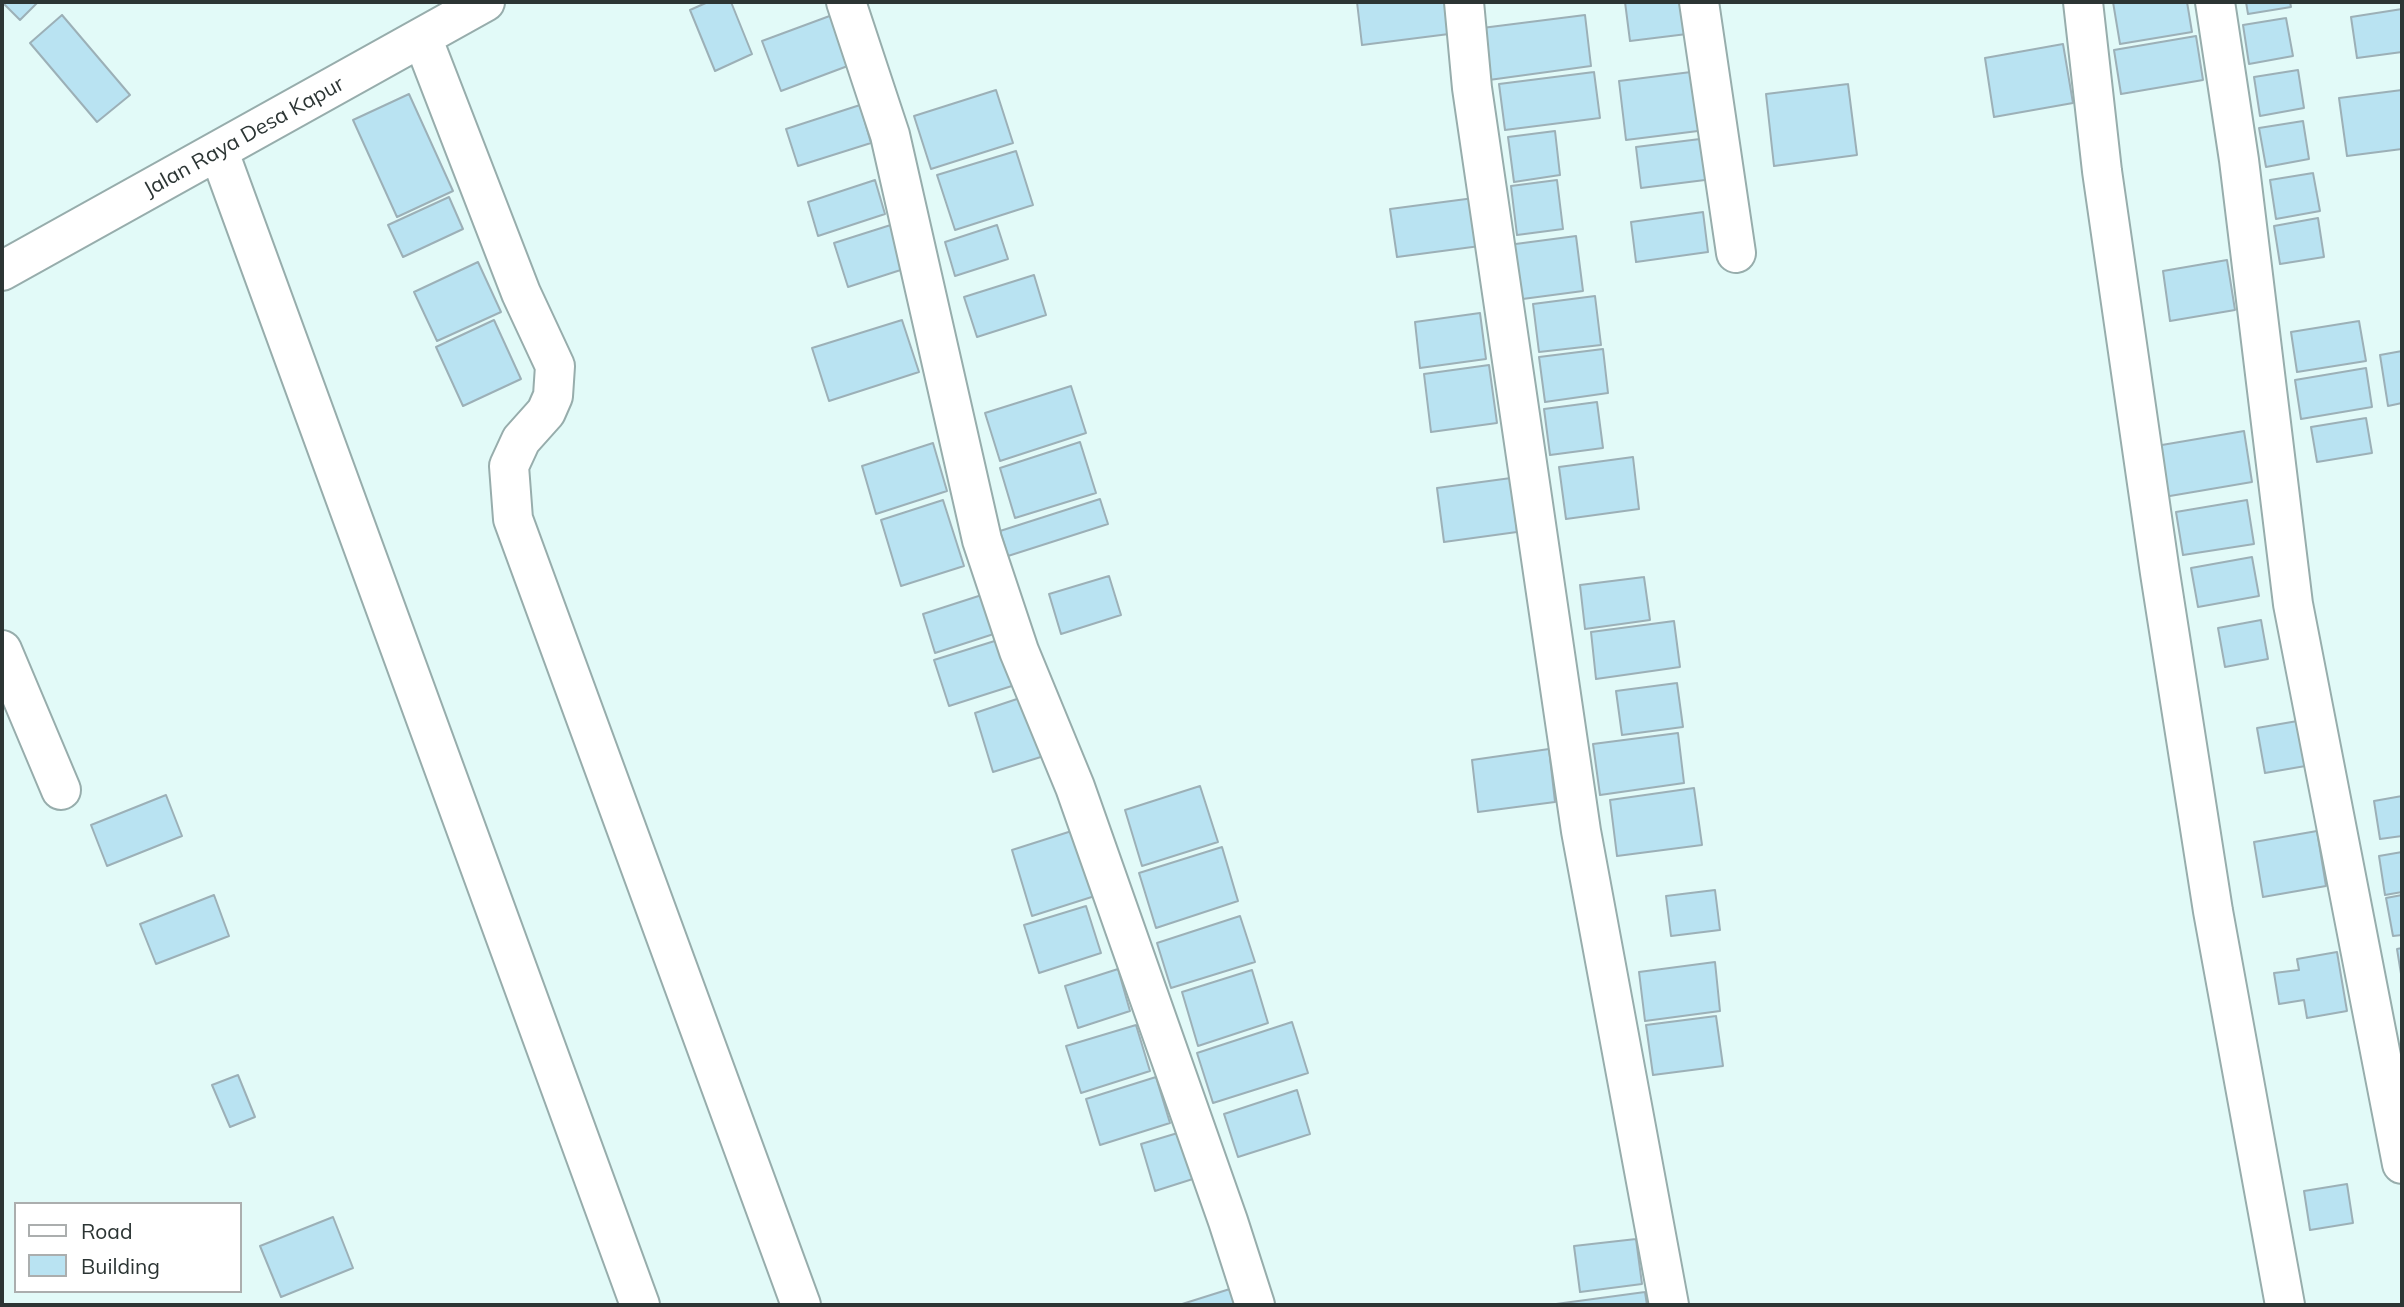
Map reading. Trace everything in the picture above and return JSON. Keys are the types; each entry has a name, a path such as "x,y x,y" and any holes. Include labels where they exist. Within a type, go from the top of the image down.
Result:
{"street":[{"name":"Jalan Raya Desa Kapur","path":"2,271 485,2"},
{"path":"846,2 890,135 982,540 1019,651 1079,800 1228,1221 1255,1305"},
{"path":"1464,2 1472,88 1581,831 1669,1305"},
{"path":"1699,2 1736,253"},
{"path":"2083,2 2102,172 2213,911 2285,1305"},
{"path":"2215,2 2239,160 2293,604 2402,1164"},
{"path":"422,37 522,293 555,366 553,396 547,412 521,440 509,466 513,519 801,1305"},
{"path":"219,152 640,1305"},
{"path":"2,650 61,790"}],"building":[{"path":"2,2 38,2 20,20"},
{"path":"708,2 731,2 752,54 715,71 690,10"},
{"path":"1357,2 1445,2 1449,34 1362,45"},
{"path":"1625,2 1683,2 1687,34 1630,41"},
{"path":"2113,2 2187,2 2192,32 2120,44"},
{"path":"2246,2 2290,2 2291,7 2248,14"},
{"path":"2402,9 2402,52 2357,58 2351,17"},
{"path":"835,14 853,64 781,91 762,41"},
{"path":"62,15 130,95 97,122 30,43"},
{"path":"1585,15 1591,66 1489,80 1482,28"},
{"path":"2286,18 2293,56 2249,64 2243,25"},
{"path":"2196,36 2203,80 2121,94 2114,50"},
{"path":"2063,44 2073,103 1994,117 1985,58"},
{"path":"2298,70 2304,108 2260,116 2254,77"},
{"path":"1699,71 1706,130 1626,140 1619,81"},
{"path":"1594,72 1600,118 1505,130 1499,84"},
{"path":"1848,84 1857,155 1774,166 1766,94"},
{"path":"996,90 1013,143 931,169 914,116"},
{"path":"2402,90 2402,149 2347,156 2339,98"},
{"path":"409,94 453,191 397,217 353,120"},
{"path":"860,105 871,143 798,166 786,129"},
{"path":"2303,121 2309,159 2266,167 2259,128"},
{"path":"1555,131 1560,175 1514,182 1508,137"},
{"path":"1708,138 1713,179 1641,188 1636,147"},
{"path":"1016,151 1033,205 955,230 937,175"},
{"path":"2313,173 2320,211 2276,219 2270,180"},
{"path":"875,180 885,214 818,236 808,202"},
{"path":"1557,180 1563,229 1517,235 1511,186"},
{"path":"449,197 463,229 403,257 388,225"},
{"path":"1474,198 1480,246 1397,257 1390,209"},
{"path":"1703,212 1708,252 1636,262 1631,222"},
{"path":"2318,218 2324,257 2280,264 2274,226"},
{"path":"897,223 910,267 848,287 834,243"},
{"path":"997,225 1008,259 955,276 945,242"},
{"path":"1576,236 1583,291 1515,300 1508,245"},
{"path":"2227,260 2235,310 2170,321 2163,271"},
{"path":"478,262 501,312 437,341 414,292"},
{"path":"1034,275 1046,315 977,337 964,297"},
{"path":"1595,296 1601,345 1539,352 1533,304"},
{"path":"1480,313 1486,359 1420,368 1415,322"},
{"path":"494,320 521,379 463,406 436,347"},
{"path":"902,320 919,372 829,401 812,348"},
{"path":"2359,321 2366,361 2297,372 2291,332"},
{"path":"1603,349 1608,393 1545,402 1539,357"},
{"path":"2402,351 2402,403 2388,406 2380,355"},
{"path":"1489,365 1497,423 1431,432 1424,374"},
{"path":"2366,368 2372,407 2301,419 2295,380"},
{"path":"1071,386 1086,433 1000,461 985,413"},
{"path":"1597,402 1603,448 1550,455 1544,409"},
{"path":"2366,418 2372,453 2317,462 2311,427"},
{"path":"2244,431 2252,482 2164,497 2156,446"},
{"path":"1080,442 1096,493 1015,518 1000,468"},
{"path":"933,443 947,491 876,514 862,466"},
{"path":"1633,457 1639,509 1566,519 1559,467"},
{"path":"1511,478 1517,532 1444,542 1437,488"},
{"path":"1100,499 1108,524 1008,556 1000,531"},
{"path":"943,500 964,566 901,586 881,520"},
{"path":"2247,500 2254,544 2183,555 2176,512"},
{"path":"2252,557 2259,596 2198,607 2191,568"},
{"path":"1109,576 1121,615 1061,634 1049,594"},
{"path":"1644,577 1650,620 1585,629 1580,585"},
{"path":"991,592 1003,631 935,653 923,614"},
{"path":"2261,620 2268,659 2225,667 2218,628"},
{"path":"1674,621 1680,667 1596,679 1591,632"},
{"path":"1001,639 1015,685 949,706 934,660"},
{"path":"1677,683 1683,727 1622,735 1616,691"},
{"path":"1026,696 1044,756 993,772 975,713"},
{"path":"2309,719 2317,764 2265,773 2257,728"},
{"path":"1678,733 1684,783 1600,795 1593,744"},
{"path":"1549,749 1555,802 1478,812 1472,760"},
{"path":"1200,786 1218,842 1142,866 1125,810"},
{"path":"1694,788 1702,845 1617,856 1610,800"},
{"path":"166,795 182,836 107,866 91,825"},
{"path":"2402,796 2402,836 2380,839 2374,801"},
{"path":"1078,829 1098,895 1032,916 1012,850"},
{"path":"2317,831 2326,886 2263,897 2254,842"},
{"path":"1222,847 1238,901 1156,928 1139,873"},
{"path":"2402,852 2402,892 2385,895 2379,856"},
{"path":"1715,890 1720,930 1671,936 1666,896"},
{"path":"214,895 229,936 156,964 140,924"},
{"path":"2402,895 2402,935 2393,936 2386,898"},
{"path":"1086,906 1101,953 1039,973 1024,925"},
{"path":"1240,916 1255,962 1171,988 1157,943"},
{"path":"2402,948 2402,980 2397,949"},
{"path":"2337,952 2347,1011 2307,1018 2304,1000 2279,1004 2274,973 2299,970 2297,959"},
{"path":"1715,962 1720,1011 1645,1021 1639,972"},
{"path":"1118,969 1130,1011 1078,1028 1065,986"},
{"path":"1252,970 1268,1023 1198,1046 1182,992"},
{"path":"1716,1016 1723,1066 1653,1075 1646,1025"},
{"path":"1292,1022 1308,1073 1213,1103 1197,1053"},
{"path":"1136,1025 1150,1071 1081,1093 1066,1046"},
{"path":"238,1075 255,1117 230,1127 212,1085"},
{"path":"1156,1077 1170,1123 1100,1145 1086,1099"},
{"path":"1297,1090 1310,1134 1238,1157 1224,1114"},
{"path":"1181,1132 1196,1178 1155,1191 1141,1144"},
{"path":"2347,1184 2353,1223 2310,1230 2304,1191"},
{"path":"333,1217 353,1268 281,1297 260,1246"},
{"path":"1636,1239 1642,1284 1580,1292 1574,1246"},
{"path":"1233,1288 1238,1305 1179,1305"},
{"path":"1645,1292 1647,1305 1556,1305 1556,1304"}]}
